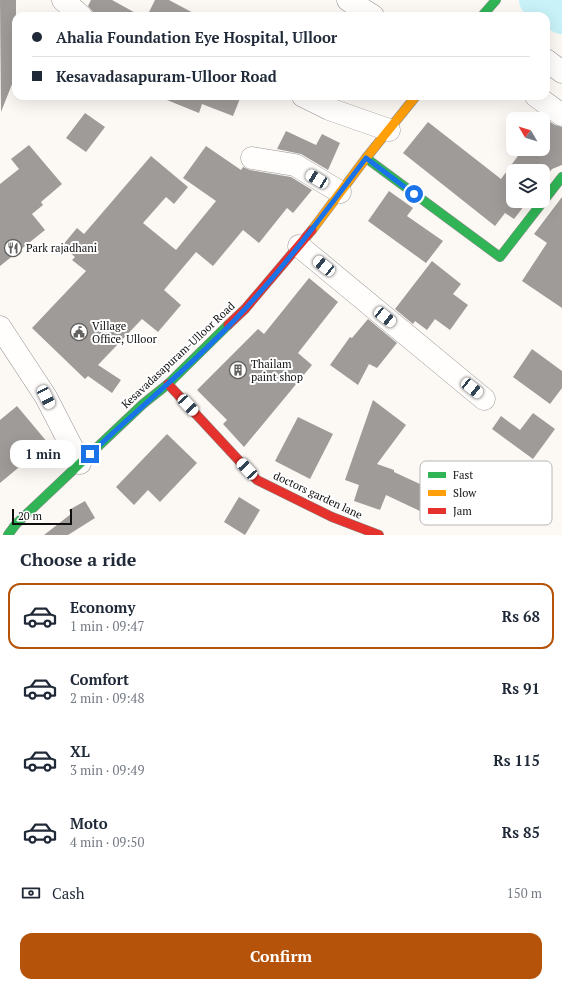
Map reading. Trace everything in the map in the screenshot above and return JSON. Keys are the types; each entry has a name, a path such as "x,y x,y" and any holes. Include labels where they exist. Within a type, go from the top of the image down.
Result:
{"main road":[{"path":"486,12 496,0"},
{"name":"Kesavadasapuram-Ulloor Road","path":"8,535 16,524 143,404 168,384 245,309 299,246 366,158 413,100"},
{"path":"366,158 500,257 562,177"},
{"name":"doctors garden lane","path":"168,384 257,480 332,517 379,535"},
{"path":"5,525 16,524"}],"street":[{"path":"63,0 76,12"},
{"path":"348,0 367,12"},
{"path":"550,63 562,72"},
{"path":"311,100 329,109 389,130"},
{"path":"541,100 562,115"},
{"path":"252,158 295,165 340,192"},
{"path":"299,246 484,399"},
{"path":"1,333 14,346 46,397 80,463"}],"building":[{"path":"0,0 16,0 16,12 12,12 12,84 1,112"},
{"path":"91,0 112,0 134,12 93,12 88,6"},
{"path":"155,0 169,0 192,12 149,12"},
{"path":"167,100 239,100 233,116 202,104 199,113"},
{"path":"85,113 105,127 86,152 66,138"},
{"path":"428,122 501,179 506,172 506,208 523,208 514,219 505,213 495,226 403,153"},
{"path":"550,122 562,127 562,165 552,169 550,172 550,164 512,164 518,156 550,156"},
{"path":"286,131 316,145 322,134 340,143 328,170 301,154 277,149"},
{"path":"29,145 62,184 41,202 43,205 32,214 45,230 0,266 0,184 19,169 11,159"},
{"path":"206,146 241,170 243,167 250,170 291,177 312,190 293,213 287,208 259,243 243,230 213,266 196,252 164,290 181,305 158,332 142,319 98,365 121,380 112,393 88,376 85,379 32,328 86,271 72,260 75,257 62,246 77,228 84,234 151,156 188,187 174,204 166,197 143,223 176,250 216,201 183,178"},
{"path":"389,191 413,208 407,216 443,241 426,263 368,221"},
{"path":"562,197 562,308 522,281 547,243 534,234"},
{"path":"432,261 461,284 453,294 468,305 450,330 435,319 427,330 415,321 413,324 395,309"},
{"path":"309,278 338,302 298,353 312,365 244,447 223,424 227,420 197,390 258,329 264,334"},
{"path":"368,319 397,343 377,368 369,364 358,385 330,365 350,337 352,338"},
{"path":"532,349 562,371 562,388 550,404 513,377"},
{"path":"373,400 406,425 377,464 394,470 394,472 420,484 420,511 386,495 380,510 354,501 359,485 345,480"},
{"path":"17,406 48,443 0,483 0,420"},
{"path":"533,413 555,429 533,459 492,429 501,416 520,430"},
{"path":"298,417 333,434 310,479 275,461"},
{"path":"167,434 197,463 160,502 148,490 134,505 116,487"},
{"path":"239,497 260,510 245,535 224,522"},
{"path":"85,501 95,518 68,535 44,535 71,514 69,510"}],"waterway":[{"path":"537,0 562,16"}],"traffic: fast":[{"path":"486,12 496,0"},
{"path":"366,158 500,257 562,177"},
{"path":"8,535 16,524 143,404 168,384 228,325"}],"traffic: slow":[{"path":"312,230 366,158 413,100"}],"traffic: jam":[{"path":"228,325 245,309 312,230"},
{"path":"168,384 257,480 332,517 379,535"}],"place":[{"name":"Park rajadhani","path":"13,248"},
{"name":"Village Office, Ulloor","path":"79,332"},
{"name":"Thailam paint shop","path":"238,370"}],"route":[{"path":"90,454 143,404 168,384 245,309 312,232 366,158 414,194"}]}
